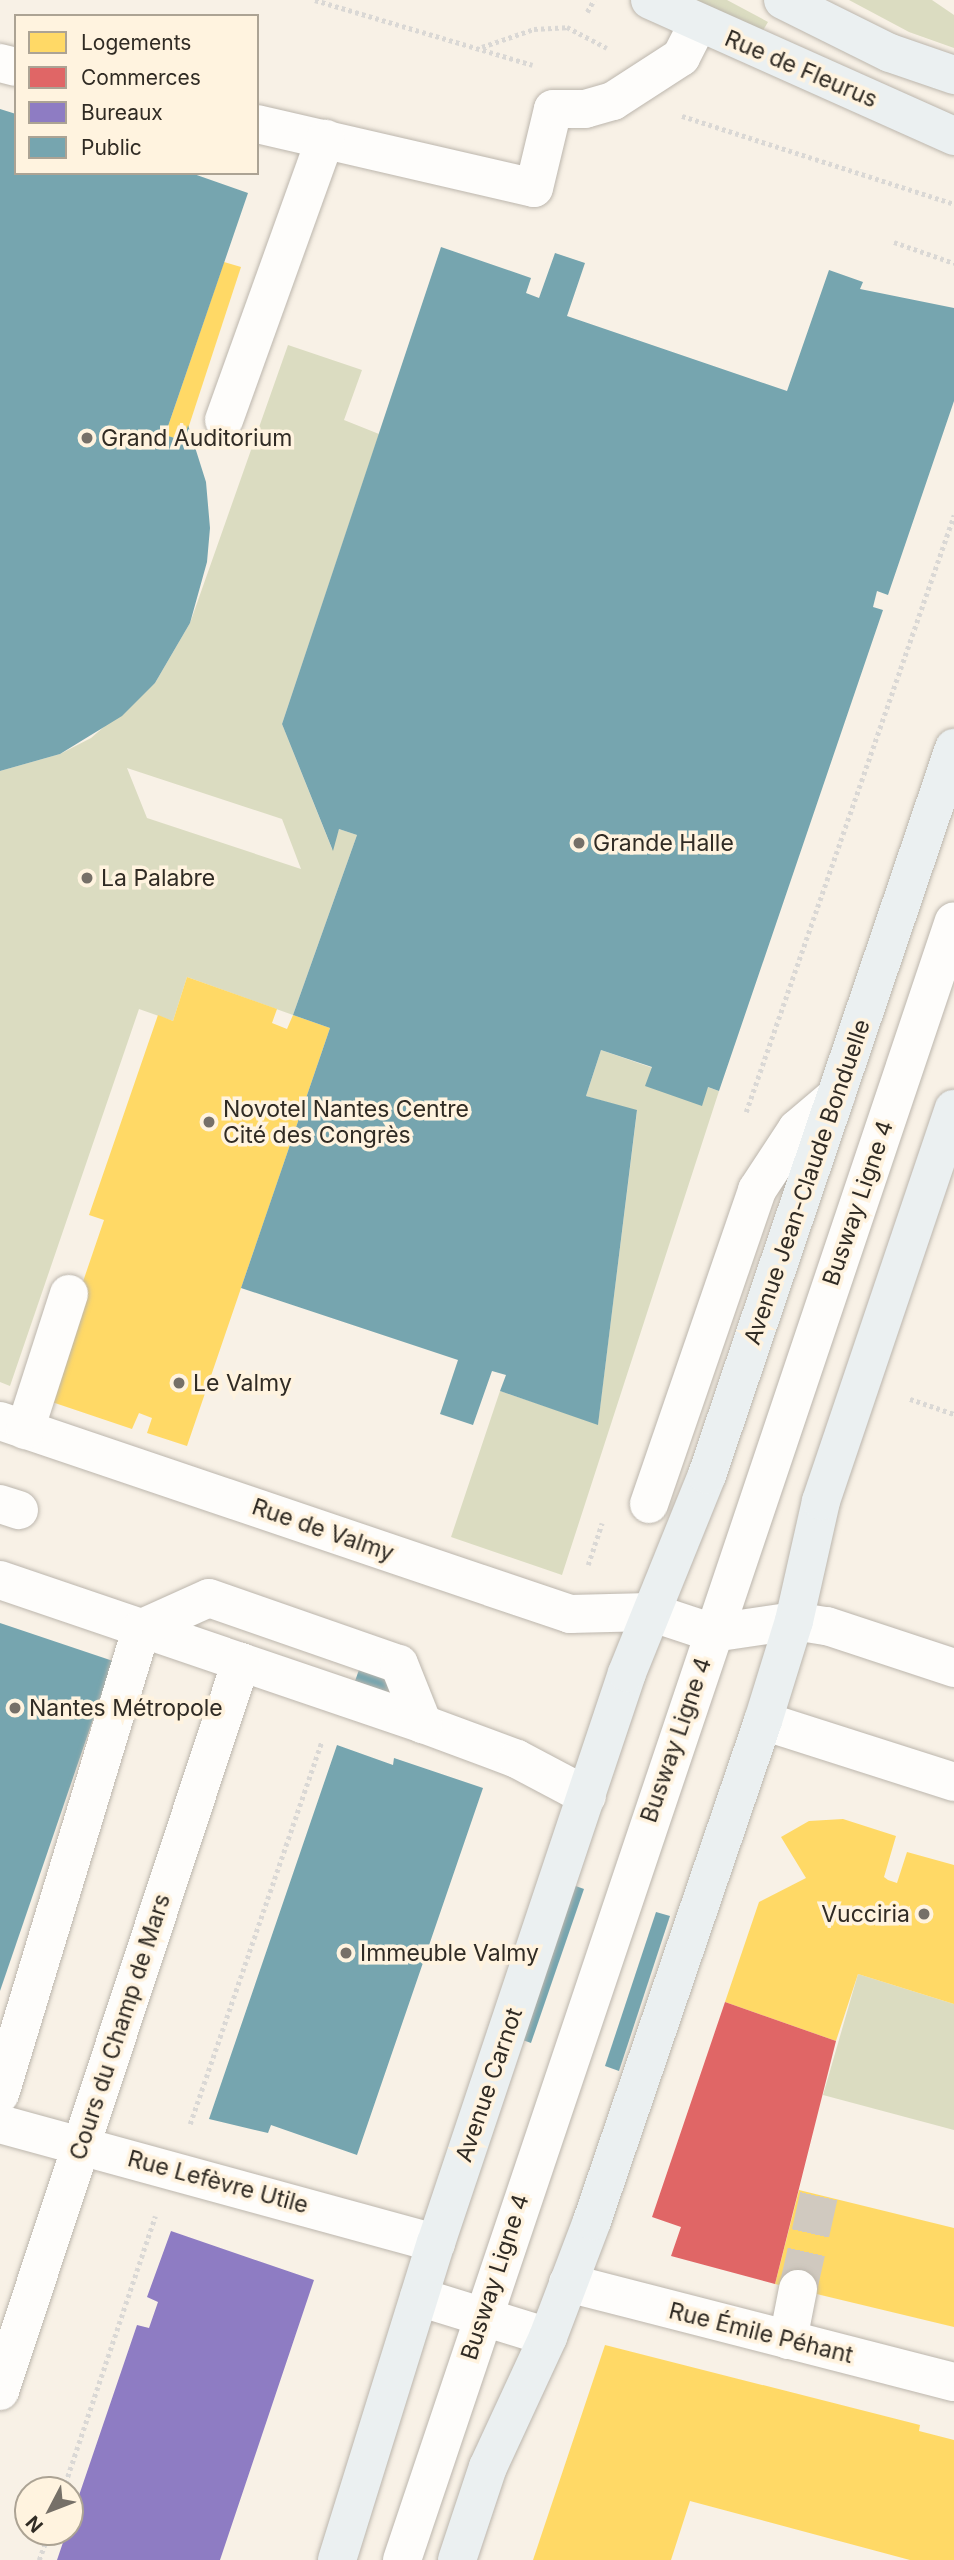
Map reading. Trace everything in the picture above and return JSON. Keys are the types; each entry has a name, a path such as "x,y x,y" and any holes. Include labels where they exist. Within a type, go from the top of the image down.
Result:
{"main road":[{"name":"Rue de Fleurus","path":"650,0 697,25 954,136"},
{"path":"783,0 890,53 954,75"},
{"name":"Avenue Jean-Claude Bonduelle","path":"650,1612 707,1475 954,748"},
{"path":"457,2560 488,2467 548,2337 568,2283 763,1721 794,1621 821,1501 954,1109"},
{"name":"Avenue Carnot","path":"337,2560 436,2244 650,1612"}],"street":[{"path":"259,124 534,188 553,109 585,109 613,102 681,57 697,25"},
{"path":"224,420 325,139"},
{"name":"Busway Ligne 4","path":"402,2560 954,921"},
{"path":"649,1504 757,1190 797,1129 836,1096"},
{"path":"13,1426 69,1294"},
{"name":"Rue de Valmy","path":"13,1426 570,1614 650,1612 713,1633"},
{"path":"0,1580 423,1724 517,1759 587,1796"},
{"path":"0,2094 142,1628 209,1598 233,1606 400,1664 423,1724"},
{"path":"713,1633 794,1621 827,1626 954,1668"},
{"name":"Cours du Champ de Mars","path":"0,2391 241,1662"},
{"path":"763,1721 954,1782"},
{"name":"Rue Lefèvre Utile","path":"0,2124 82,2144 436,2244"},
{"name":"Rue Émile Péhant","path":"568,2283 954,2382"},
{"path":"788,2340 798,2289"},
{"path":"419,2297 548,2337"}],"path":[{"path":"316,0 482,47 535,65"},
{"path":"587,12 594,0"},
{"path":"482,47 534,29 567,27 610,50"},
{"path":"670,113 954,204"},
{"path":"894,242 954,263"},
{"path":"742,1123 954,515"},
{"path":"909,1399 954,1414"},
{"path":"585,1572 604,1519"},
{"path":"190,2124 322,1738"},
{"path":"68,2476 158,2209"}],"green space":[{"path":"695,0 727,0 768,22 762,32"},
{"path":"849,0 932,0 954,15 954,48 909,32"},
{"path":"288,345 362,370 344,420 379,434 282,724 332,849 339,829 357,835 293,1015 187,977 173,1021 139,1009 10,1386 0,1382 0,771 60,754 91,738 155,683 190,623","holes":["127,768 282,819 301,869 147,818"]},
{"path":"601,1050 719,1091 562,1575 451,1537 500,1391 598,1424 637,1111 586,1096"},
{"path":"858,1974 954,2004 954,2130 823,2095"}],"building: Logements":[{"path":"224,262 241,267 184,441 165,435"},
{"name":"Novotel Nantes Centre Cité des Congrès","path":"187,977 277,1009 272,1023 287,1029 293,1015 330,1028 187,1446 147,1433 152,1418 139,1413 132,1429 43,1399 104,1220 89,1215 158,1015 173,1021"},
{"path":"843,1819 896,1836 884,1877 888,1880 897,1883 907,1852 954,1865 954,2004 858,1974 836,2041 725,2002 759,1902 806,1878 781,1837 809,1821"},
{"path":"799,2190 954,2228 954,2327 775,2284"},
{"path":"605,2345 920,2425 919,2431 954,2440 954,2560 910,2560 690,2501 671,2560 533,2560"}],"building: Commerces":[{"path":"725,2002 836,2041 775,2284 671,2256 681,2227 652,2217"}],"building: Bureaux":[{"path":"171,2231 314,2280 220,2560 57,2560 62,2546 84,2546 84,2481 137,2325 149,2328 158,2302 147,2297"}],"building: Public":[{"name":"Grand Auditorium","path":"0,109 14,113 14,175 197,175 248,193 165,435 184,441 188,425 206,482 210,528 207,562 190,623 155,683 122,716 60,754 0,771"},
{"name":"Grande Halle","path":"441,247 531,278 526,293 539,298 555,253 585,263 567,316 787,391 829,270 863,282 860,289 954,308 954,401 888,595 877,591 873,607 883,610 719,1091 708,1087 702,1106 645,1086 652,1067 601,1050 586,1096 637,1110 598,1425 500,1391 506,1375 492,1371 473,1425 440,1414 458,1360 241,1288 330,1028 293,1015 357,835 339,829 333,851 282,724"},
{"path":"0,1623 113,1661 0,1991"},
{"path":"360,1667 394,1678 389,1693 355,1681"},
{"name":"Immeuble Valmy","path":"337,1745 393,1765 394,1758 483,1788 357,2155 271,2125 268,2133 209,2119"},
{"path":"573,1885 584,1889 531,2043 520,2039"},
{"path":"656,1912 670,1916 619,2071 605,2066"}],"tunnel":[{"path":"798,2289 819,2195"}],"place":[{"name":"Grand Auditorium","path":"87,438"},
{"name":"Grande Halle","path":"579,843"},
{"name":"La Palabre","path":"87,878"},
{"name":"Novotel Nantes Centre Cité des Congrès","path":"209,1122"},
{"name":"Le Valmy","path":"179,1383"},
{"name":"Nantes Métropole","path":"15,1708"},
{"name":"Vucciria","path":"924,1914"},
{"name":"Immeuble Valmy","path":"346,1953"}]}
